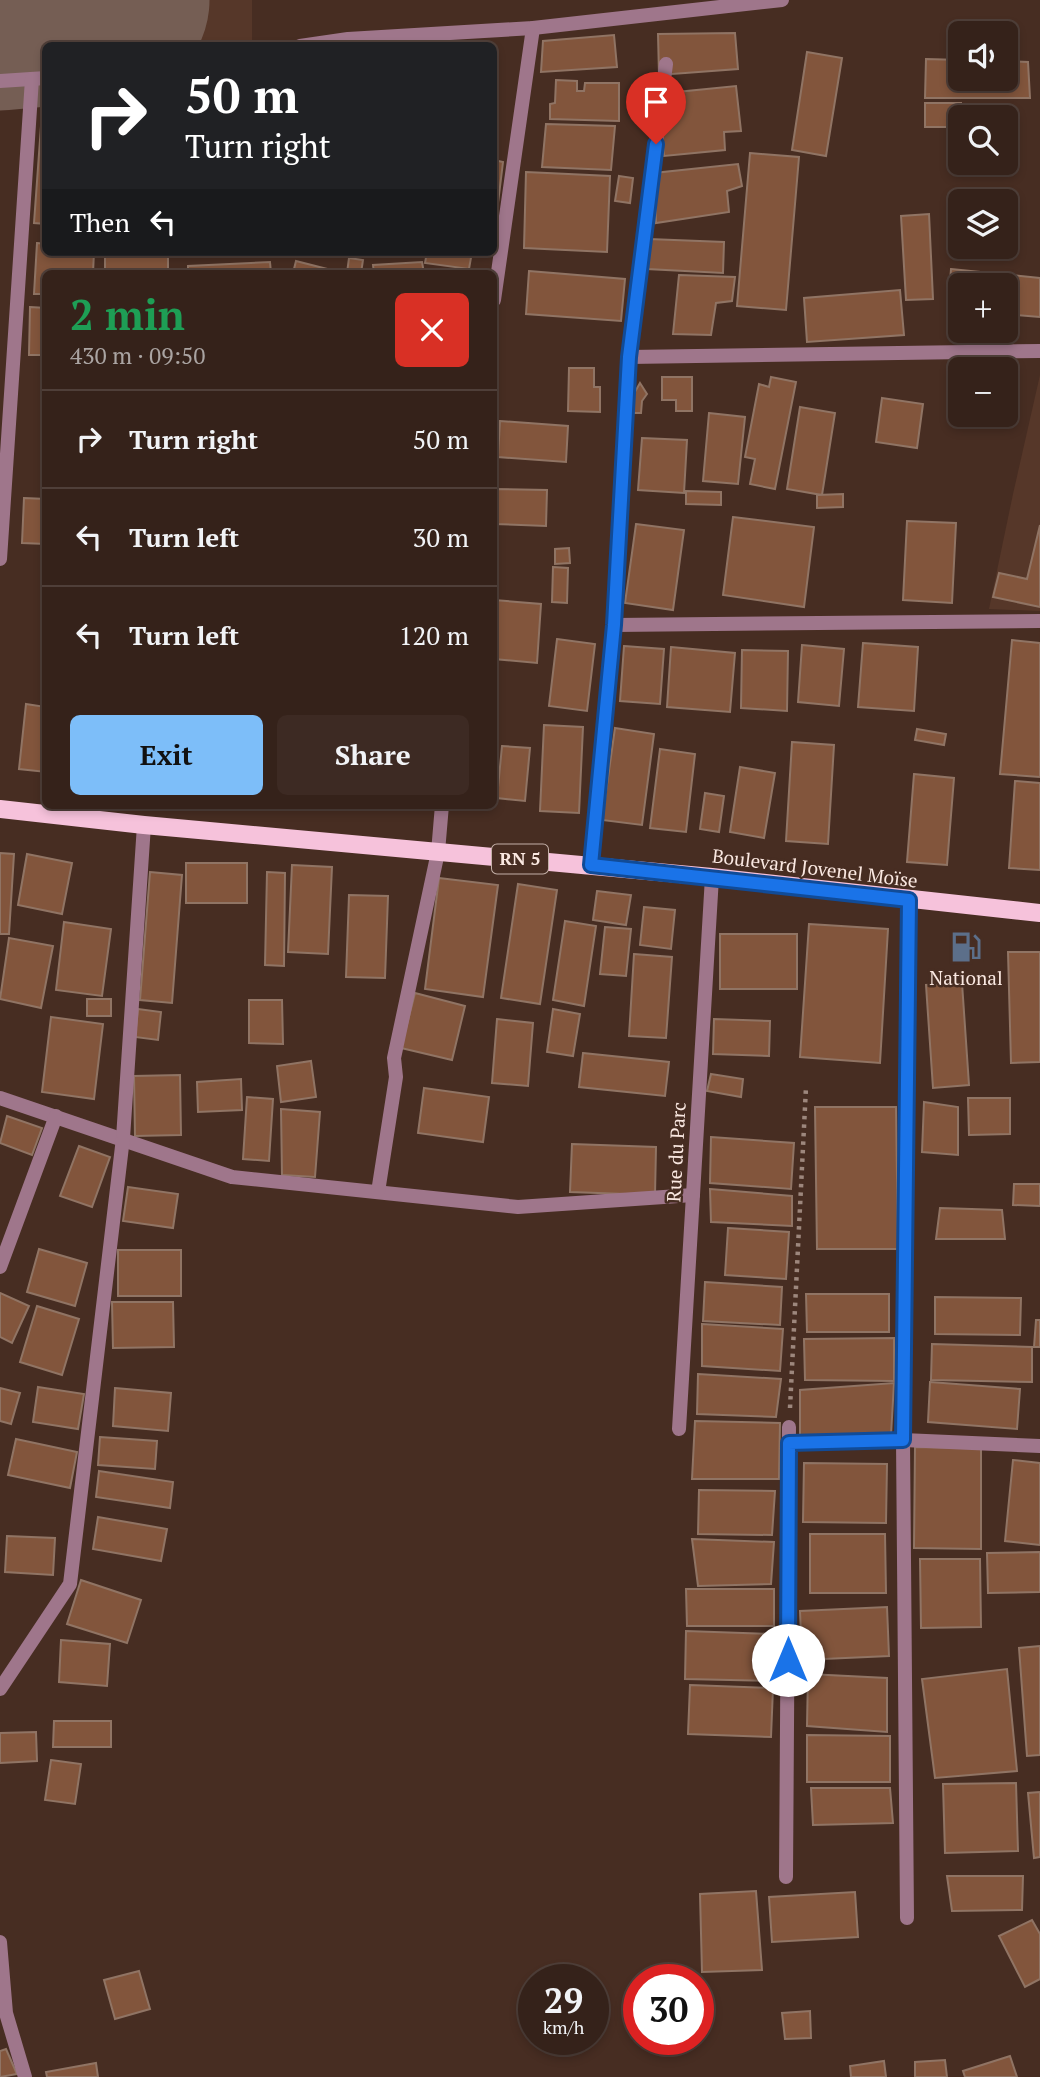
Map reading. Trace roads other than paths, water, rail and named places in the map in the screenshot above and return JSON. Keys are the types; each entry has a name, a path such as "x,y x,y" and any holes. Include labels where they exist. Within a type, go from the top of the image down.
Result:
{"main road":[{"name":"Boulevard Jovenel Moïse","path":"0,809 144,825 712,877 1040,913"}],"street":[{"path":"327,42 533,28 782,0"},
{"path":"497,279 533,28"},
{"path":"591,865 614,625 629,357 666,64"},
{"path":"0,81 39,79 0,559"},
{"path":"629,357 1040,351"},
{"path":"614,625 1040,621"},
{"path":"378,1192 396,1077 394,1058 438,852 442,809"},
{"path":"2,1679 70,1584 123,1138 144,825"},
{"name":"Rue du Parc","path":"679,1429 712,877"},
{"path":"907,1918 903,1440 909,900"},
{"path":"0,1098 232,1177 518,1207 693,1195"},
{"path":"0,1267 56,1116"},
{"path":"786,1877 789,1427"},
{"path":"789,1443 903,1440 1040,1446"},
{"path":"0,1942 6,2013 25,2077"}],"place":[{"name":"National","path":"966,947"}]}
